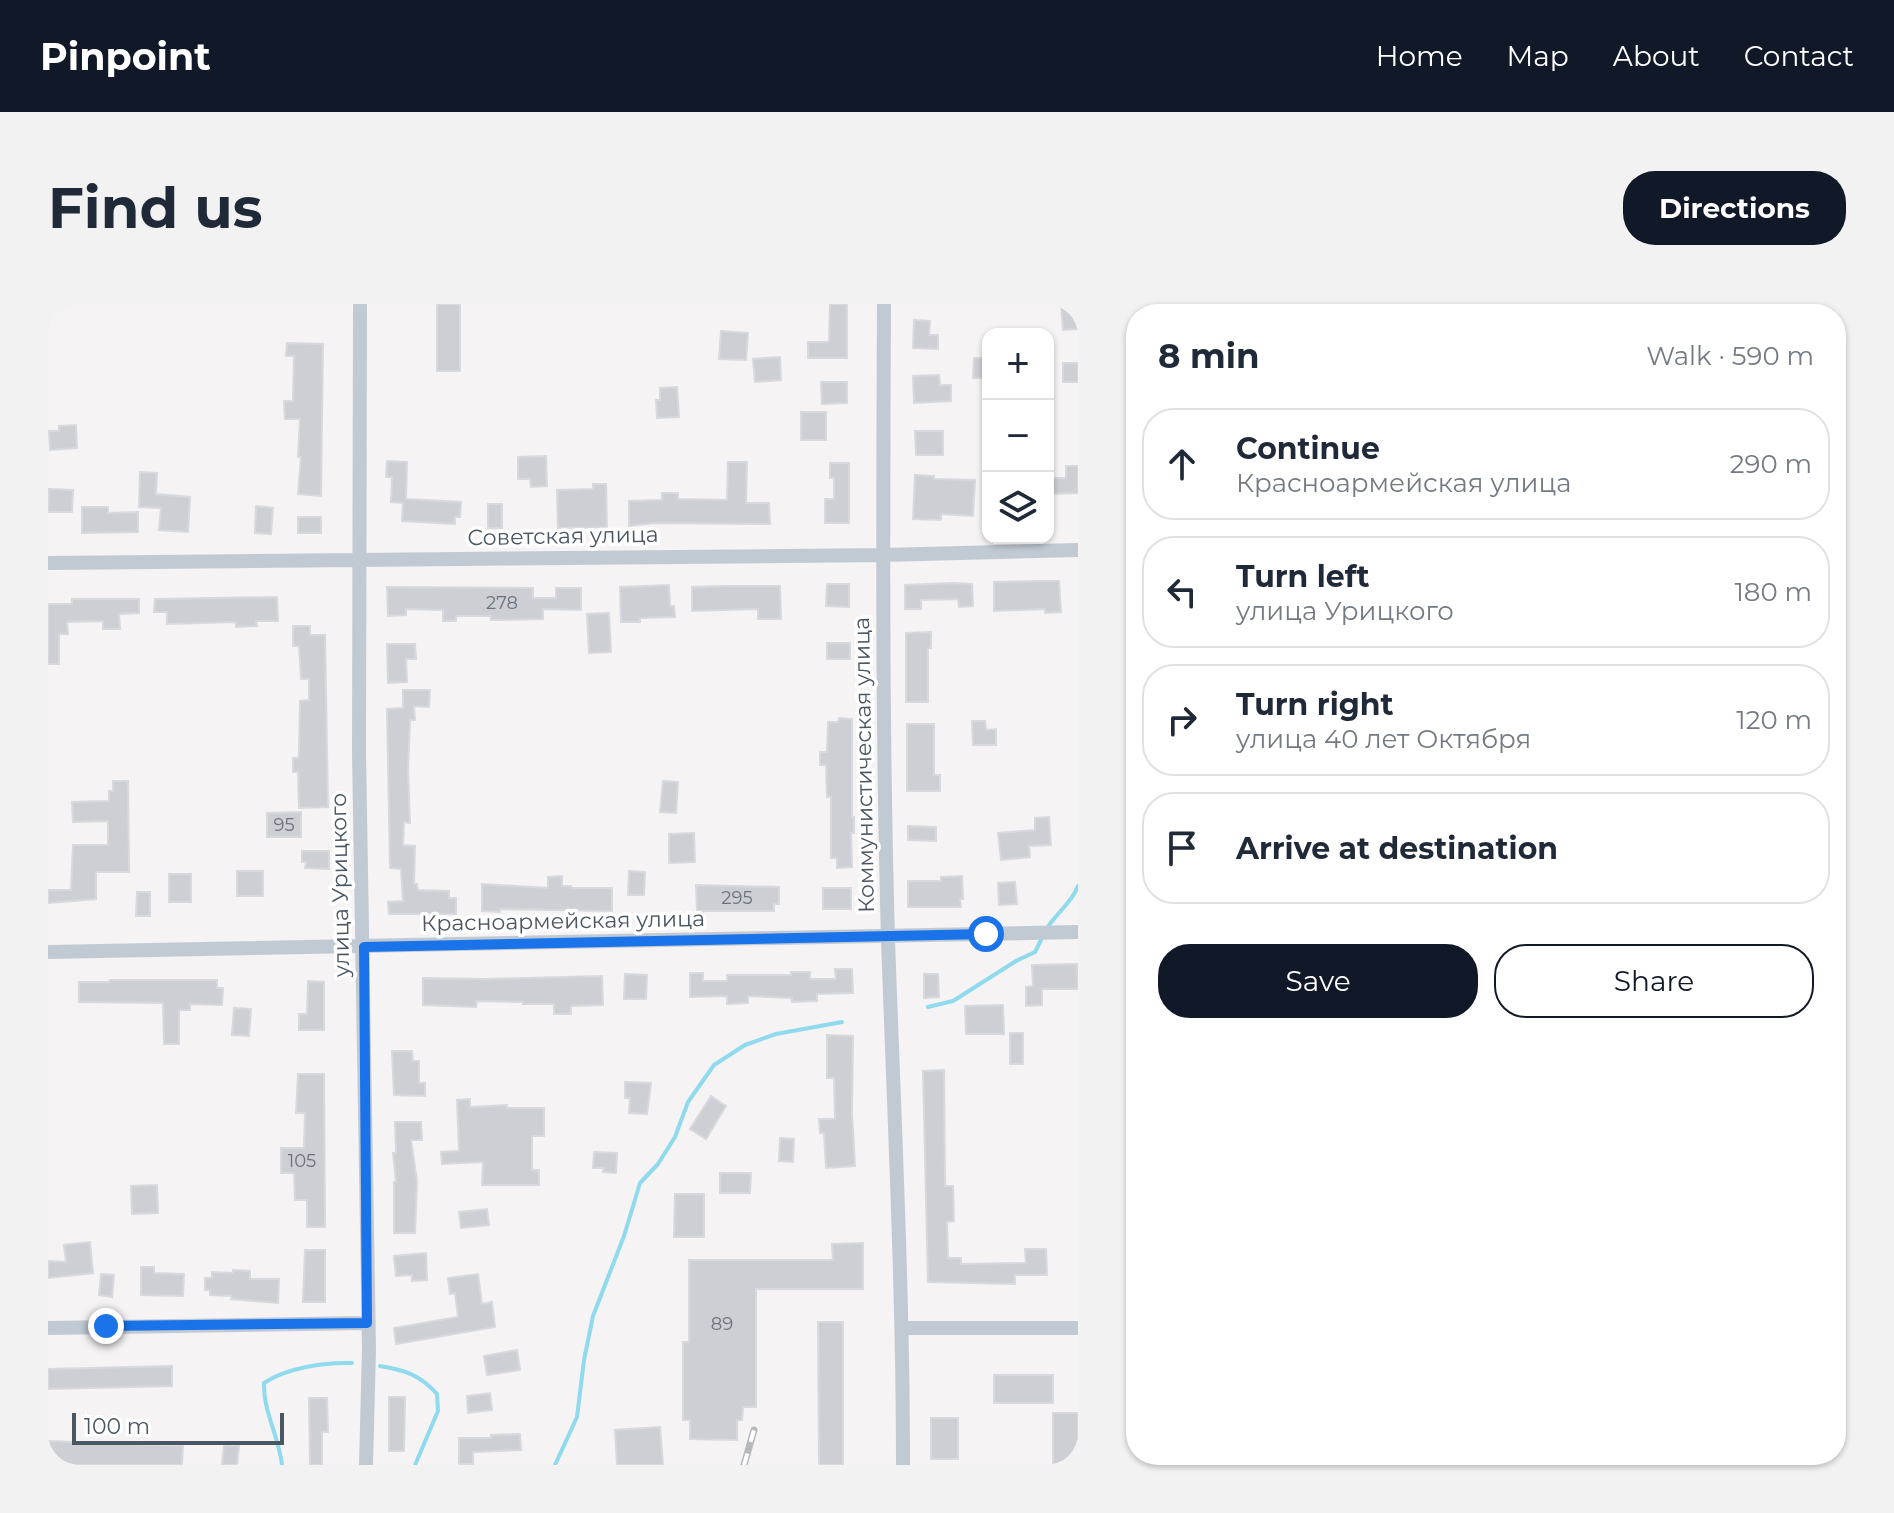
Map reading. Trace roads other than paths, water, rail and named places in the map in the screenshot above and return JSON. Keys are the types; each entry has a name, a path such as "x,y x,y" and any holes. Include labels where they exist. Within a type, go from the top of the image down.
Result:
{"street":[{"name":"улица Урицкого","path":"360,304 359,752 364,947 366,1465"},
{"name":"Коммунистическая улица","path":"884,304 883,555 888,937 903,1328 903,1465"},
{"name":"Советская улица","path":"48,563 883,555 1078,550"},
{"name":"Красноармейская улица","path":"48,952 1078,932"},
{"path":"48,1328 367,1323"},
{"path":"903,1328 1078,1328"}],"waterway":[{"path":"1046,930 1078,886"},
{"path":"928,1007 953,1001 1035,952 1042,938"},
{"path":"555,1465 577,1417 593,1316 624,1236 640,1183 658,1164 675,1137 688,1102 714,1065 745,1045 776,1034 842,1022"},
{"path":"282,1465 266,1404 264,1383 283,1373 306,1367 352,1363"},
{"path":"380,1366 412,1374 437,1394 438,1411 415,1465"}],"railway":[{"path":"744,1465 754,1430"}]}
